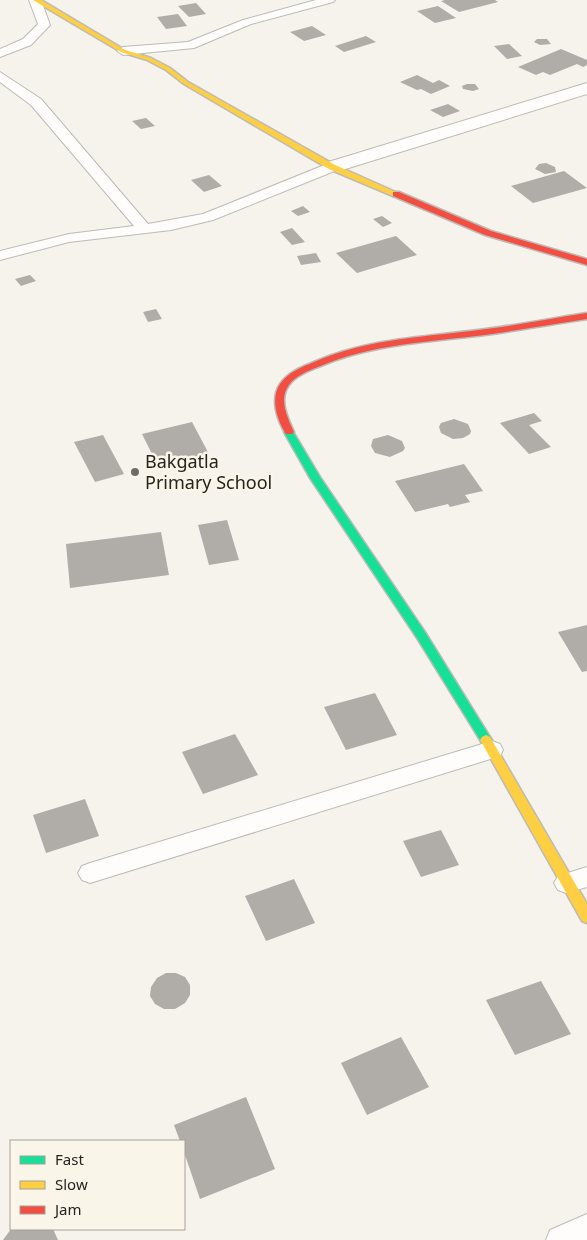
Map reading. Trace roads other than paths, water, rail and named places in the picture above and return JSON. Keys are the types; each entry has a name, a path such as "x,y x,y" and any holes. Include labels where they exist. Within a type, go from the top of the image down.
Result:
{"street":[{"path":"35,0 123,51 149,59 168,68 186,82 332,167 488,233 536,249 587,262"},
{"path":"332,167 587,88"},
{"path":"587,316 486,332 379,343 346,351 316,363 292,376 281,389 278,407 294,444 401,603 492,750 576,880 587,917"}],"lane":[{"path":"0,53 27,42 44,25 35,0"},
{"path":"123,51 190,45 247,22 329,0"},
{"path":"0,76 36,102 143,228"},
{"path":"0,256 69,238 171,226 208,217 332,167"},
{"path":"90,874 492,750"},
{"path":"560,1240 587,1228"}],"place":[{"name":"Bakgatla Primary School","path":"135,472"}]}
